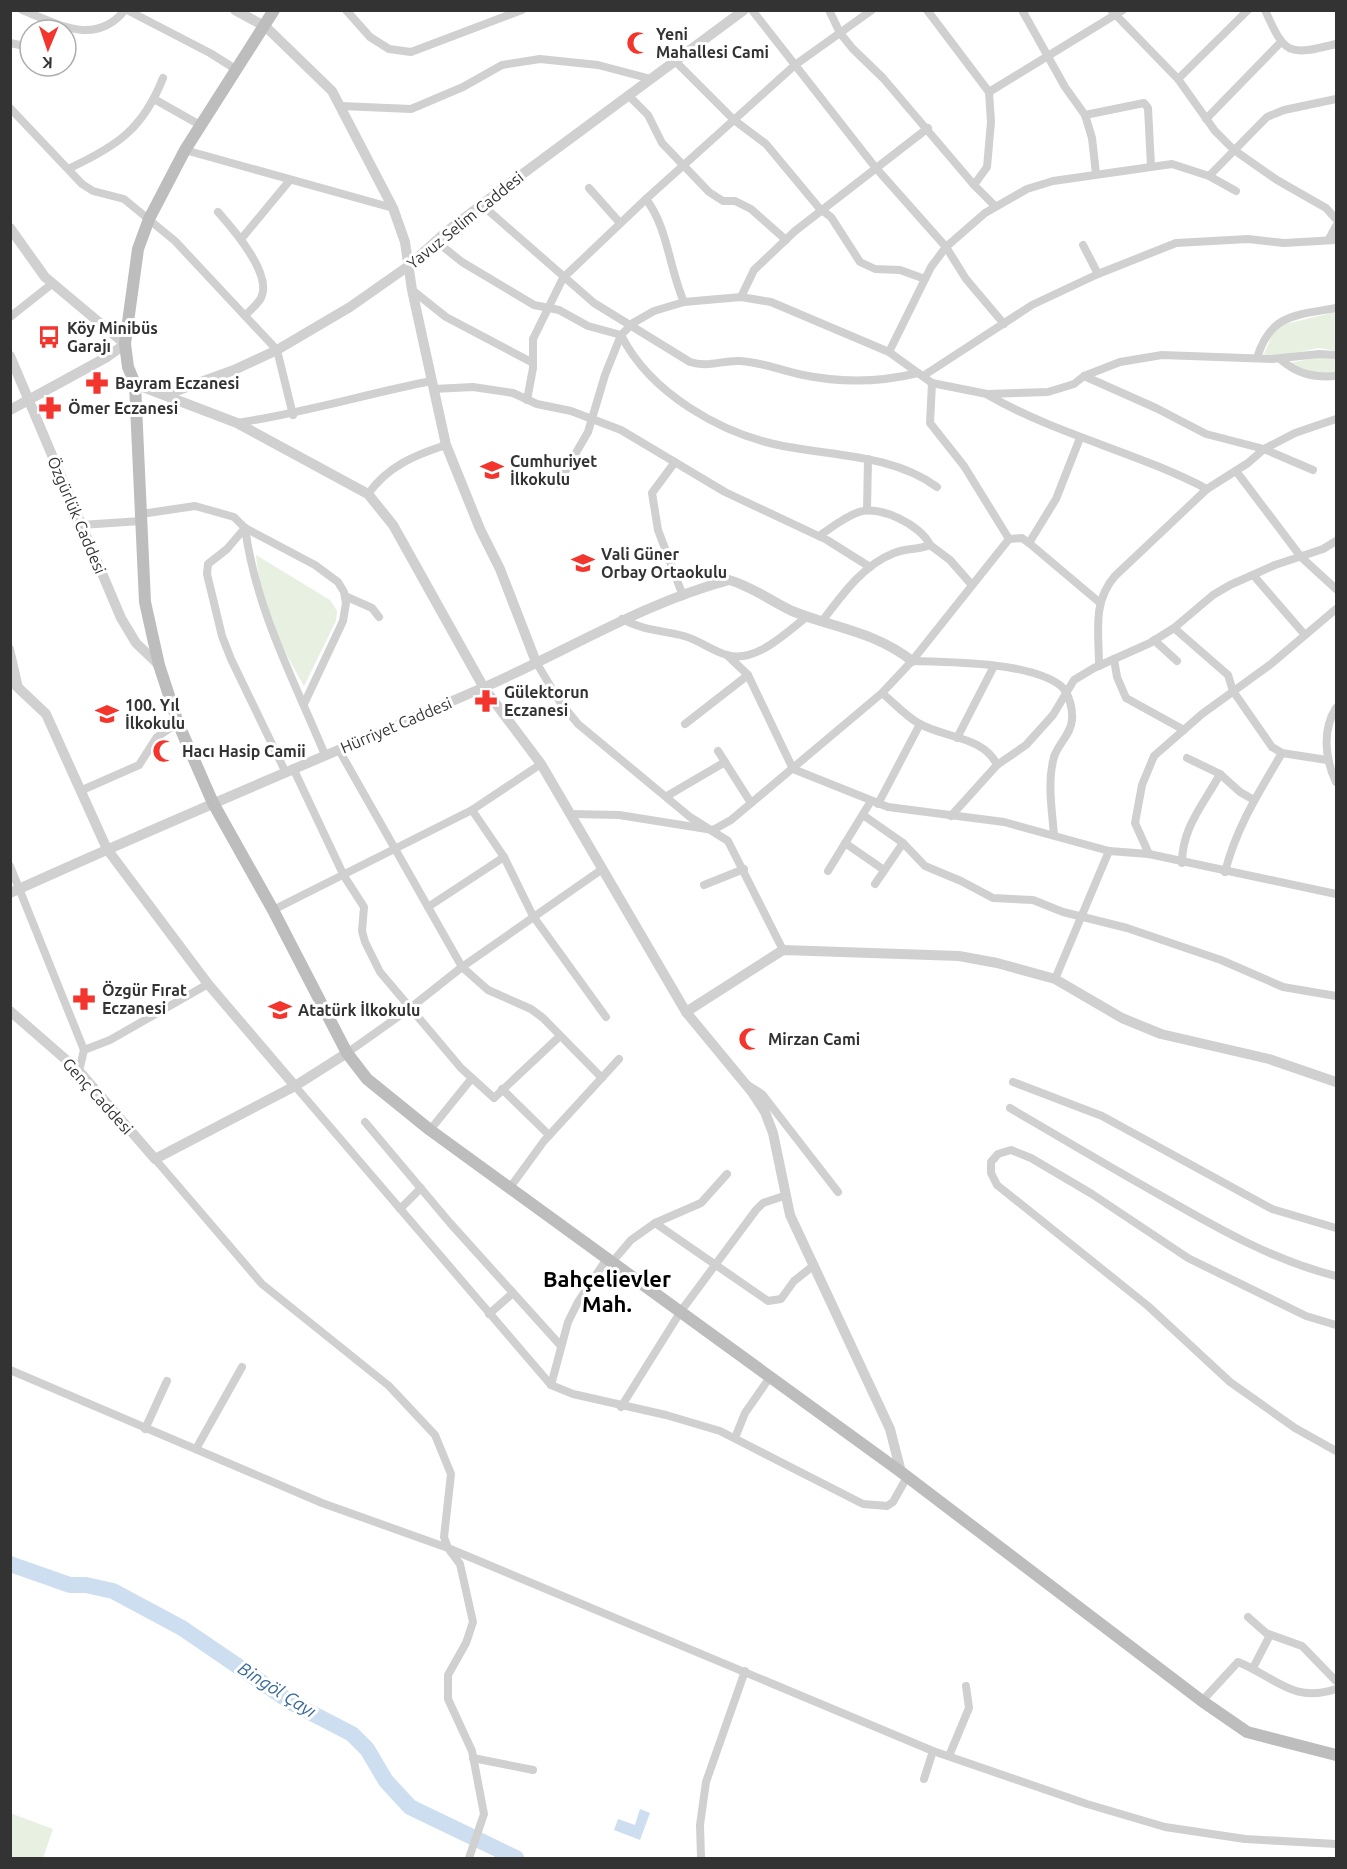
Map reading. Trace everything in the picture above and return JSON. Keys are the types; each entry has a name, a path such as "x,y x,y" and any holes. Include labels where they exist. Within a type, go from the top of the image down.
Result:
{"main road":[{"path":"274,10 266,27 185,150 149,219 138,249 125,344 128,367 135,384 145,602 159,665 178,723 213,803 273,910 346,1053 367,1079 429,1130 610,1259 904,1475 1202,1701 1247,1732 1336,1755"}],"street":[{"path":"22,10 61,26 90,31 108,26 126,10 210,53 237,70"},
{"path":"235,10 266,27 332,91 393,208 405,242 407,267 446,445 480,530 500,568 536,662 560,702 578,724 690,817 728,841 783,950"},
{"path":"348,11 370,37 388,49 400,52 426,48 502,13 522,10"},
{"path":"830,10 840,33 928,129 974,185 996,206"},
{"path":"527,400 533,363 533,339 562,278 646,198 795,65 872,10"},
{"path":"927,10 989,92 991,122 987,167 974,185"},
{"path":"1022,10 1084,115 1092,138 1096,174"},
{"path":"1178,79 1248,10"},
{"path":"1265,10 1280,43 1299,50 1336,44"},
{"path":"743,11 795,65 875,167 946,247 966,279 1004,324"},
{"name":"Yavuz Selim Caddesi","path":"165,395 234,370 277,350 350,307 407,267 482,205 743,11"},
{"path":"989,92 1117,13 1178,79 1206,119 1234,150 1277,180 1326,208 1336,219"},
{"path":"1206,119 1280,43"},
{"path":"341,106 411,109 462,87 502,65 540,59 598,65 651,79"},
{"path":"675,61 734,120 766,144 820,209 831,218 860,262 875,269 900,270 925,279"},
{"path":"70,168 119,142 135,128 154,99 163,78"},
{"path":"628,95 648,115 662,143 709,192 723,201 735,201 751,209 786,240"},
{"path":"154,99 200,125"},
{"path":"1209,176 1267,117 1284,110 1336,99"},
{"path":"1084,115 1144,103 1148,108 1150,166"},
{"path":"10,108 93,191 120,196 175,240 277,350 293,415"},
{"path":"741,297 753,270 820,209 928,129"},
{"path":"185,150 393,208"},
{"path":"890,352 925,279 946,247 962,231 996,206 1027,189 1044,183 1096,174 1172,164 1209,176 1236,191"},
{"path":"242,238 290,180"},
{"path":"589,188 620,222"},
{"path":"646,198 658,215 669,262 684,302"},
{"path":"482,205 562,278 594,303 690,362 702,366 741,361 803,375 847,380 894,379 921,374 1032,305 1098,274 1183,242 1248,239 1284,243 1333,240 1336,226"},
{"path":"218,212 242,238 262,277 261,298 245,316"},
{"path":"10,228 45,277 125,344 107,357 10,410"},
{"path":"436,242 485,276 534,305 559,310 588,326 621,335 640,364 665,388 692,408 745,437 782,446 868,459 905,470 937,487"},
{"path":"1083,245 1098,274"},
{"path":"10,316 53,283"},
{"path":"412,290 446,317 533,363"},
{"path":"558,484 592,421 604,375 621,335 631,325 654,311 684,302 741,297 771,302 890,352 932,383 987,394 1048,392 1074,384 1084,376 1120,362 1162,355 1280,359 1319,354 1336,355"},
{"path":"1257,358 1270,328 1291,318 1336,308"},
{"name":"Özgürlük Caddesi","path":"10,356 121,618 136,643 159,665"},
{"path":"1280,359 1292,369 1307,375 1336,376"},
{"path":"1084,376 1156,408 1206,434 1264,449 1313,470"},
{"path":"932,383 930,423 964,466 1009,539"},
{"path":"10,680 46,714 107,849 208,984 551,1384 573,1394 621,1407 666,1415 735,1438 863,1504 887,1506 893,1502 904,1475 890,1429 813,1266 784,1196 770,1124 744,1082 686,1012 600,870 541,764 484,688 393,525 368,494 237,423 135,384"},
{"path":"237,423 293,415 372,393 432,385 473,387 513,393 527,400 571,411 592,421 621,430 725,492 819,536 870,567"},
{"path":"987,394 1011,409 1080,438 1133,455 1207,489"},
{"path":"1099,666 1099,602 1106,587 1115,576 1207,489 1236,471 1264,449 1295,433 1336,419"},
{"path":"1029,543 1056,499 1080,438"},
{"path":"368,494 381,476 397,465 446,445"},
{"path":"867,510 868,459"},
{"path":"675,462 652,493 658,530 683,596"},
{"path":"1236,471 1301,557 1336,589"},
{"path":"81,525 141,517 195,506 234,517 245,528 315,565 338,582 345,596 343,621 304,704"},
{"path":"819,536 845,519 867,510 903,519 918,529 930,545 950,560 971,584"},
{"path":"245,528 250,567 263,609 282,660 304,704 325,755"},
{"path":"245,528 227,549 208,564 207,574 222,636 231,659 344,876 364,907 362,931 380,972 409,1009 471,1078 494,1098 561,1036"},
{"path":"570,814 620,815 713,830 730,820 882,693 912,661 1009,539 1022,538 1099,602"},
{"path":"951,816 998,765 1026,745 1053,715 1074,680 1174,628 1213,595 1275,565 1301,557 1336,541"},
{"path":"823,620 847,589 870,567 892,554 919,550 930,545"},
{"path":"1254,576 1305,635"},
{"name":"Hürriyet Caddesi","path":"15,891 289,770 484,688 622,619 729,580 808,616 882,641 912,661"},
{"path":"345,596 372,608 379,617"},
{"path":"1149,854 1135,823 1140,791 1154,756 1336,609"},
{"path":"727,656 749,655 770,645 808,616"},
{"path":"622,619 641,629 685,637 727,656 748,675 793,769 874,802 951,816 1004,822 1109,851 1149,854 1182,863 1336,894"},
{"path":"1174,628 1228,675 1233,692 1257,729 1272,747 1282,753 1327,760"},
{"path":"1154,640 1177,661"},
{"path":"10,649 19,688"},
{"path":"1114,659 1117,677 1126,698 1184,730"},
{"path":"912,661 976,662 1040,676 1059,685 1067,692 1072,722 1054,755 1051,773 1054,835"},
{"path":"957,738 994,666"},
{"path":"685,724 748,675"},
{"path":"882,693 920,724 992,754 998,765"},
{"path":"1336,708 1329,730 1327,760 1336,782"},
{"path":"80,791 139,765 157,737 178,723"},
{"path":"828,871 863,815 874,802 920,724"},
{"path":"339,750 462,967 488,990 531,1009 602,1078"},
{"path":"718,752 751,802"},
{"path":"1225,872 1232,844 1254,800 1282,753"},
{"path":"1187,758 1220,774 1239,792 1254,800"},
{"path":"667,796 725,762"},
{"path":"273,910 396,851 472,810 541,764"},
{"path":"1182,863 1182,846 1188,826 1220,774"},
{"path":"472,810 504,857 533,916 606,1017"},
{"path":"863,815 903,843 925,866 993,898 1033,900 1063,912 1083,915 1221,960 1283,987 1336,996"},
{"path":"845,843 884,870"},
{"path":"875,884 903,843"},
{"path":"1055,980 1109,851"},
{"path":"428,907 504,857"},
{"path":"10,866 15,891 84,1050 78,1071"},
{"path":"704,885 744,869"},
{"path":"470,1858 484,1814 473,1758 448,1698 448,1675 466,1643 473,1622 460,1564 448,1548 444,1521 450,1497 451,1474 435,1435 389,1386 262,1284 155,1160 295,1086 346,1053 409,1009 462,967 600,870"},
{"path":"686,1012 783,950 959,956 997,963 1055,980 1122,1018 1161,1034 1269,1059 1336,1082"},
{"path":"84,1050 110,1040 208,984"},
{"name":"Genç Caddesi","path":"10,1011 78,1071 155,1160"},
{"path":"509,1189 549,1135 619,1059"},
{"path":"429,1130 471,1078"},
{"path":"744,1082 762,1094 838,1192"},
{"path":"1013,1082 1102,1116 1272,1209 1336,1228"},
{"path":"502,1089 549,1135"},
{"path":"1010,1108 1204,1221 1272,1254 1312,1270 1336,1275"},
{"path":"365,1122 561,1347"},
{"path":"1336,1325 1306,1316 1188,1258 1092,1194 1031,1158 1011,1150 998,1154 991,1162 991,1173 997,1185 1148,1306 1230,1382 1295,1428 1336,1451"},
{"path":"551,1384 561,1347 578,1302 610,1259 631,1239 655,1223 701,1203 727,1174"},
{"path":"399,1209 421,1188"},
{"path":"621,1407 681,1311 763,1203 784,1196"},
{"path":"655,1223 771,1302 781,1299 794,1281 813,1266"},
{"path":"489,1314 513,1293"},
{"path":"196,1449 242,1367"},
{"path":"10,1370 322,1503 448,1548 933,1751 1087,1804 1165,1827 1245,1839 1336,1844"},
{"path":"735,1438 749,1407 770,1377"},
{"path":"146,1429 167,1381"},
{"path":"1248,1617 1270,1635 1297,1643 1336,1681"},
{"path":"1253,1668 1270,1635"},
{"path":"1202,1701 1238,1662 1253,1668 1288,1690 1304,1692 1336,1689"},
{"path":"701,1858 700,1825 706,1782 745,1671"},
{"path":"949,1756 969,1708 966,1686"},
{"path":"924,1779 933,1751"},
{"path":"473,1758 533,1770"}],"green space":[{"path":"1336,312 1336,351 1319,348 1278,356 1264,354 1273,333 1281,325"},
{"path":"1323,356 1336,359 1336,374 1312,374 1290,363"},
{"path":"256,555 330,600 337,611 336,621 304,686 272,624 258,573"},
{"path":"10,1813 53,1829 43,1858 11,1858"}],"water":[{"path":"640,1809 650,1813 640,1840 614,1830 618,1819 635,1825"}],"waterway":[{"name":"Bingöl Çayı","path":"10,1564 70,1585 86,1585 113,1591 182,1628 292,1703 352,1734 367,1749 386,1781 410,1807 516,1858"}],"place":[{"name":"Yeni Mahallesi Cami","path":"638,43"},
{"name":"Köy Minibüs Garajı","path":"49,337"},
{"name":"Bayram Eczanesi","path":"97,383"},
{"name":"Ömer Eczanesi","path":"50,408"},
{"name":"Cumhuriyet İlkokulu","path":"492,470"},
{"name":"Vali Güner Orbay Ortaokulu","path":"583,563"},
{"name":"Gülektorun Eczanesi","path":"486,701"},
{"name":"100. Yıl İlkokulu","path":"107,714"},
{"name":"Hacı Hasip Camii","path":"164,751"},
{"name":"Özgür Fırat Eczanesi","path":"84,999"},
{"name":"Atatürk İlkokulu","path":"280,1010"},
{"name":"Mirzan Cami","path":"750,1039"}],"district":[{"name":"Bahçelievler Mah.","path":"607,1292"}]}
